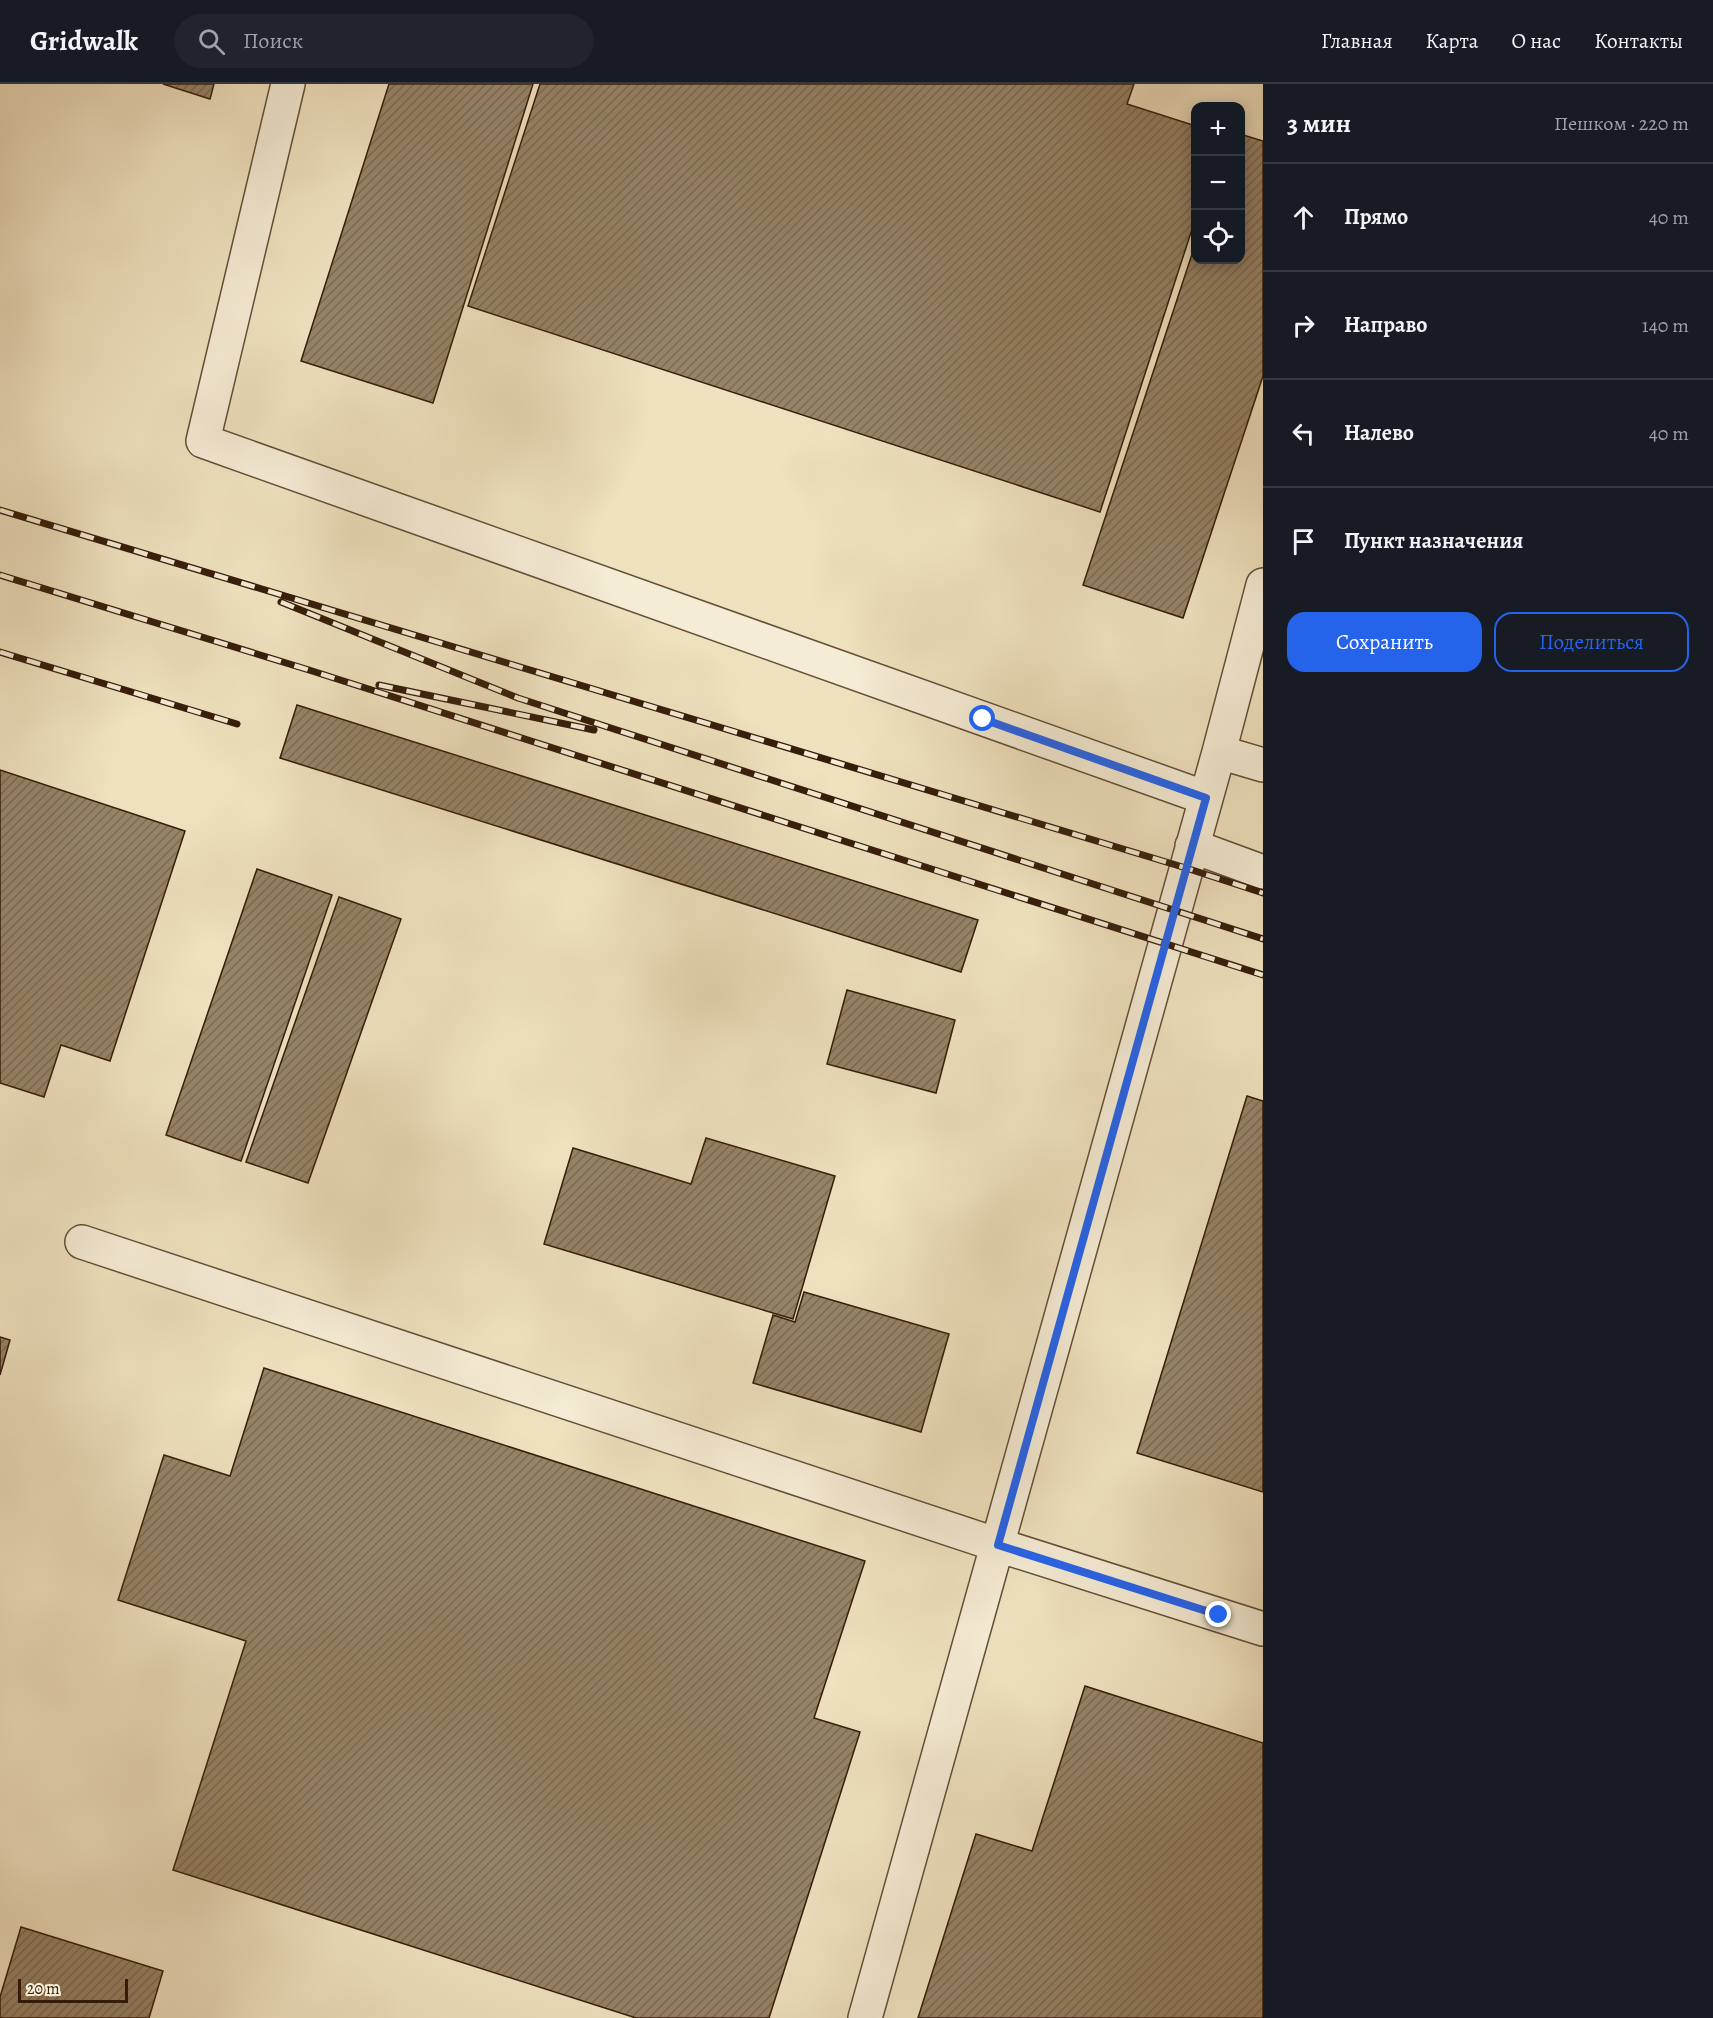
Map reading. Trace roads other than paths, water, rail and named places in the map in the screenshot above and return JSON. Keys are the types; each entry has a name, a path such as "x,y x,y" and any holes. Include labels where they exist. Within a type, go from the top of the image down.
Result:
{"lane":[{"path":"288,84 203,441 1206,798"},
{"path":"865,2018 1219,753 1263,585"},
{"path":"1219,753 1263,765"},
{"path":"1192,846 1263,872"},
{"path":"82,1242 998,1545 1263,1629"}],"railway":[{"path":"0,510 1263,893"},
{"path":"0,575 309,670 1263,975"},
{"path":"281,602 518,698 1263,939"},
{"path":"0,652 237,724"},
{"path":"379,685 594,730"}]}
